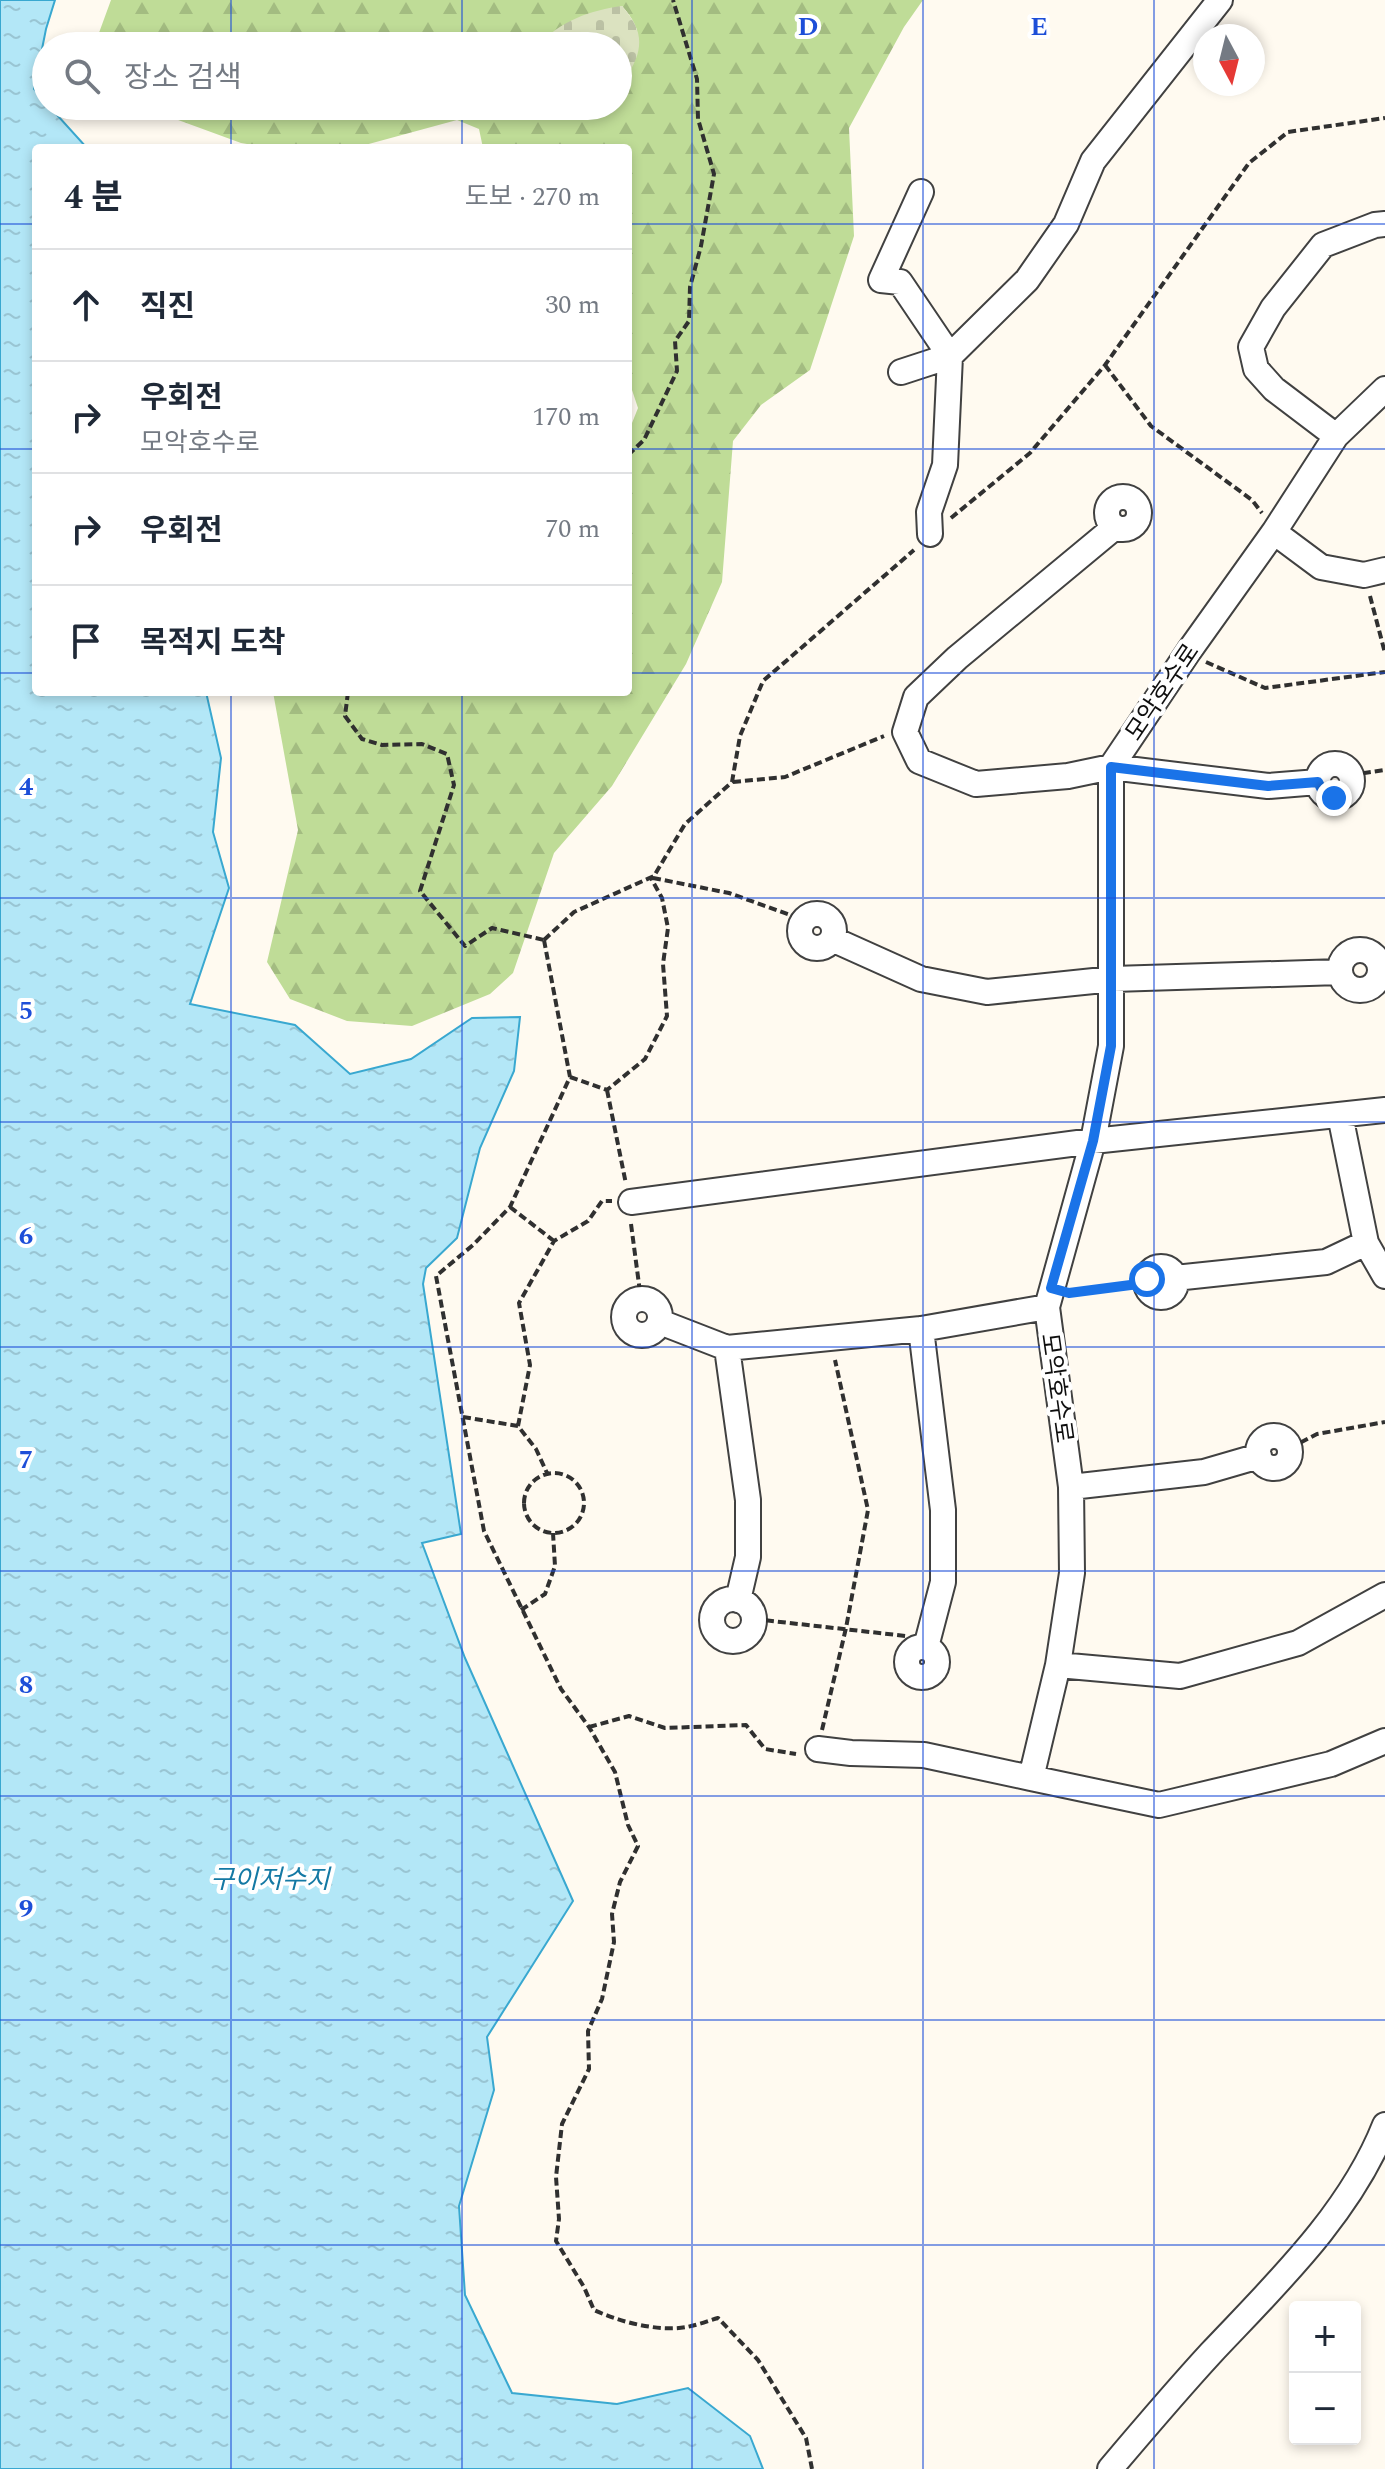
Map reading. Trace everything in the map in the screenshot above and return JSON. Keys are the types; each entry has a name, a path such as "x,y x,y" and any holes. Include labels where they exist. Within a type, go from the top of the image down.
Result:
{"street":[{"path":"901,372 950,356 1027,280 1066,224 1093,161 1220,0"},
{"path":"921,192 881,280 900,282 950,356 945,465 929,512 930,534"},
{"path":"1336,436 1265,379 1256,369 1251,347 1273,308 1323,245 1385,224"},
{"name":"모악호수로","path":"1031,1778 1058,1665 1072,1573 1071,1487 1049,1297 1093,1141 1111,1046 1111,767 1274,532 1336,436 1385,389"},
{"path":"1115,527 957,658 916,697 905,732 919,761 976,784 1068,776 1111,767 1268,786 1318,782 1322,769 1332,764 1343,766 1351,775"},
{"path":"1274,532 1321,567 1374,572"},
{"path":"804,920 800,931 807,945 823,948 832,939 921,979 987,992 1113,979 1340,972 1343,960 1359,950 1372,954 1382,965"},
{"path":"631,1202 1093,1141 1385,1110"},
{"path":"1340,1115 1366,1243 1385,1276"},
{"path":"1146,1283 1150,1292 1163,1297 1175,1288 1175,1278 1326,1262 1366,1243"},
{"path":"660,1322 727,1348 921,1329 1049,1297"},
{"path":"645,1299 656,1305 660,1322 648,1335 636,1335 627,1328 625,1310 633,1301 645,1299"},
{"path":"921,1329 943,1510 943,1582 927,1643"},
{"path":"727,1348 748,1500 748,1557 738,1600"},
{"path":"1071,1487 1204,1472 1259,1456 1265,1465 1276,1467 1288,1459 1290,1448"},
{"path":"1058,1665 1180,1676 1298,1643 1385,1595"},
{"path":"725,1600 738,1600 749,1607 754,1619 750,1632 738,1640 724,1639 718,1635 712,1622 715,1609 725,1600"},
{"path":"818,1749 924,1755 1159,1805 1331,1764 1385,1741"},
{"path":"1110,2469 1175,2392 1289,2270 1344,2200 1375,2151 1385,2125"}],"path":[{"path":"632,451 644,440 677,371 675,341 689,321 690,287 714,174 698,119 697,79 673,0"},
{"path":"732,782 740,736 763,681 930,534 1030,453 1105,365 1249,163 1288,132 1385,118"},
{"path":"1105,365 1151,426 1252,500 1274,532"},
{"path":"1374,572 1385,653"},
{"path":"1189,651 1217,668 1265,688 1385,672"},
{"path":"348,696 345,716 362,739 382,745 422,744 447,754 454,785 420,891 440,917 465,946 492,928 544,940"},
{"path":"544,940 574,912 651,878 685,824 732,782 785,777 882,737 909,719"},
{"path":"1351,775 1385,770"},
{"path":"651,878 729,893 804,920"},
{"path":"607,1090 645,1059 667,1016 663,964 668,928 662,898 651,878"},
{"path":"544,940 570,1077 510,1207 473,1245 436,1276 484,1531 561,1689 589,1727 615,1772 628,1825 638,1846 620,1882 612,1914 614,1942 602,1999 588,2031 589,2069 562,2124 556,2177 559,2219 556,2241 594,2310 620,2323 685,2328 718,2318 758,2360 806,2438 812,2469"},
{"path":"570,1077 607,1090"},
{"path":"607,1090 631,1202 640,1292 645,1299"},
{"path":"518,1426 530,1365 519,1303 554,1241 588,1221 602,1201 631,1202"},
{"path":"510,1207 554,1241"},
{"path":"1049,1297 1146,1283"},
{"path":"589,1727 629,1716 665,1728 746,1725 765,1749 795,1754 818,1749 846,1628 868,1510 831,1338"},
{"path":"463,1417 518,1426 536,1449 547,1473"},
{"path":"1290,1448 1317,1434 1385,1422"},
{"path":"547,1473 567,1476 575,1482 584,1500 579,1519 564,1531 553,1533 536,1527 529,1520 523,1502 530,1484 547,1473"},
{"path":"521,1610 545,1594 555,1566 553,1533"},
{"path":"754,1619 846,1628 927,1643"}],"green space":[{"path":"111,0 923,0 904,27 849,128 854,236 810,370 761,405 733,441 722,582 686,664 612,786 554,853 513,973 490,994 412,1026 347,1021 290,999 267,962 298,830 274,696 632,696 632,423 638,408 632,390 632,144 482,144 479,129 457,120 632,120 632,62 637,31 622,6 561,32 99,32"},
{"path":"622,6 634,22 639,46 632,67 632,32 553,32 576,18"},
{"path":"178,120 457,120 369,144 241,143"}],"water":[{"name":"구이저수지","path":"0,0 55,0 45,32 32,32 32,120 62,120 83,144 32,144 32,696 207,696 221,758 213,832 229,888 190,1004 295,1025 350,1074 411,1059 472,1018 520,1017 514,1071 480,1148 457,1238 426,1268 423,1284 461,1534 422,1543 465,1658 573,1901 487,2037 494,2090 459,2206 465,2295 512,2393 617,2404 688,2388 750,2436 763,2469 0,2469"}],"route":[{"path":"1147,1279 1146,1283 1069,1293 1051,1288 1093,1141 1111,1046 1111,767 1268,786 1318,782 1320,790 1334,798"}]}
